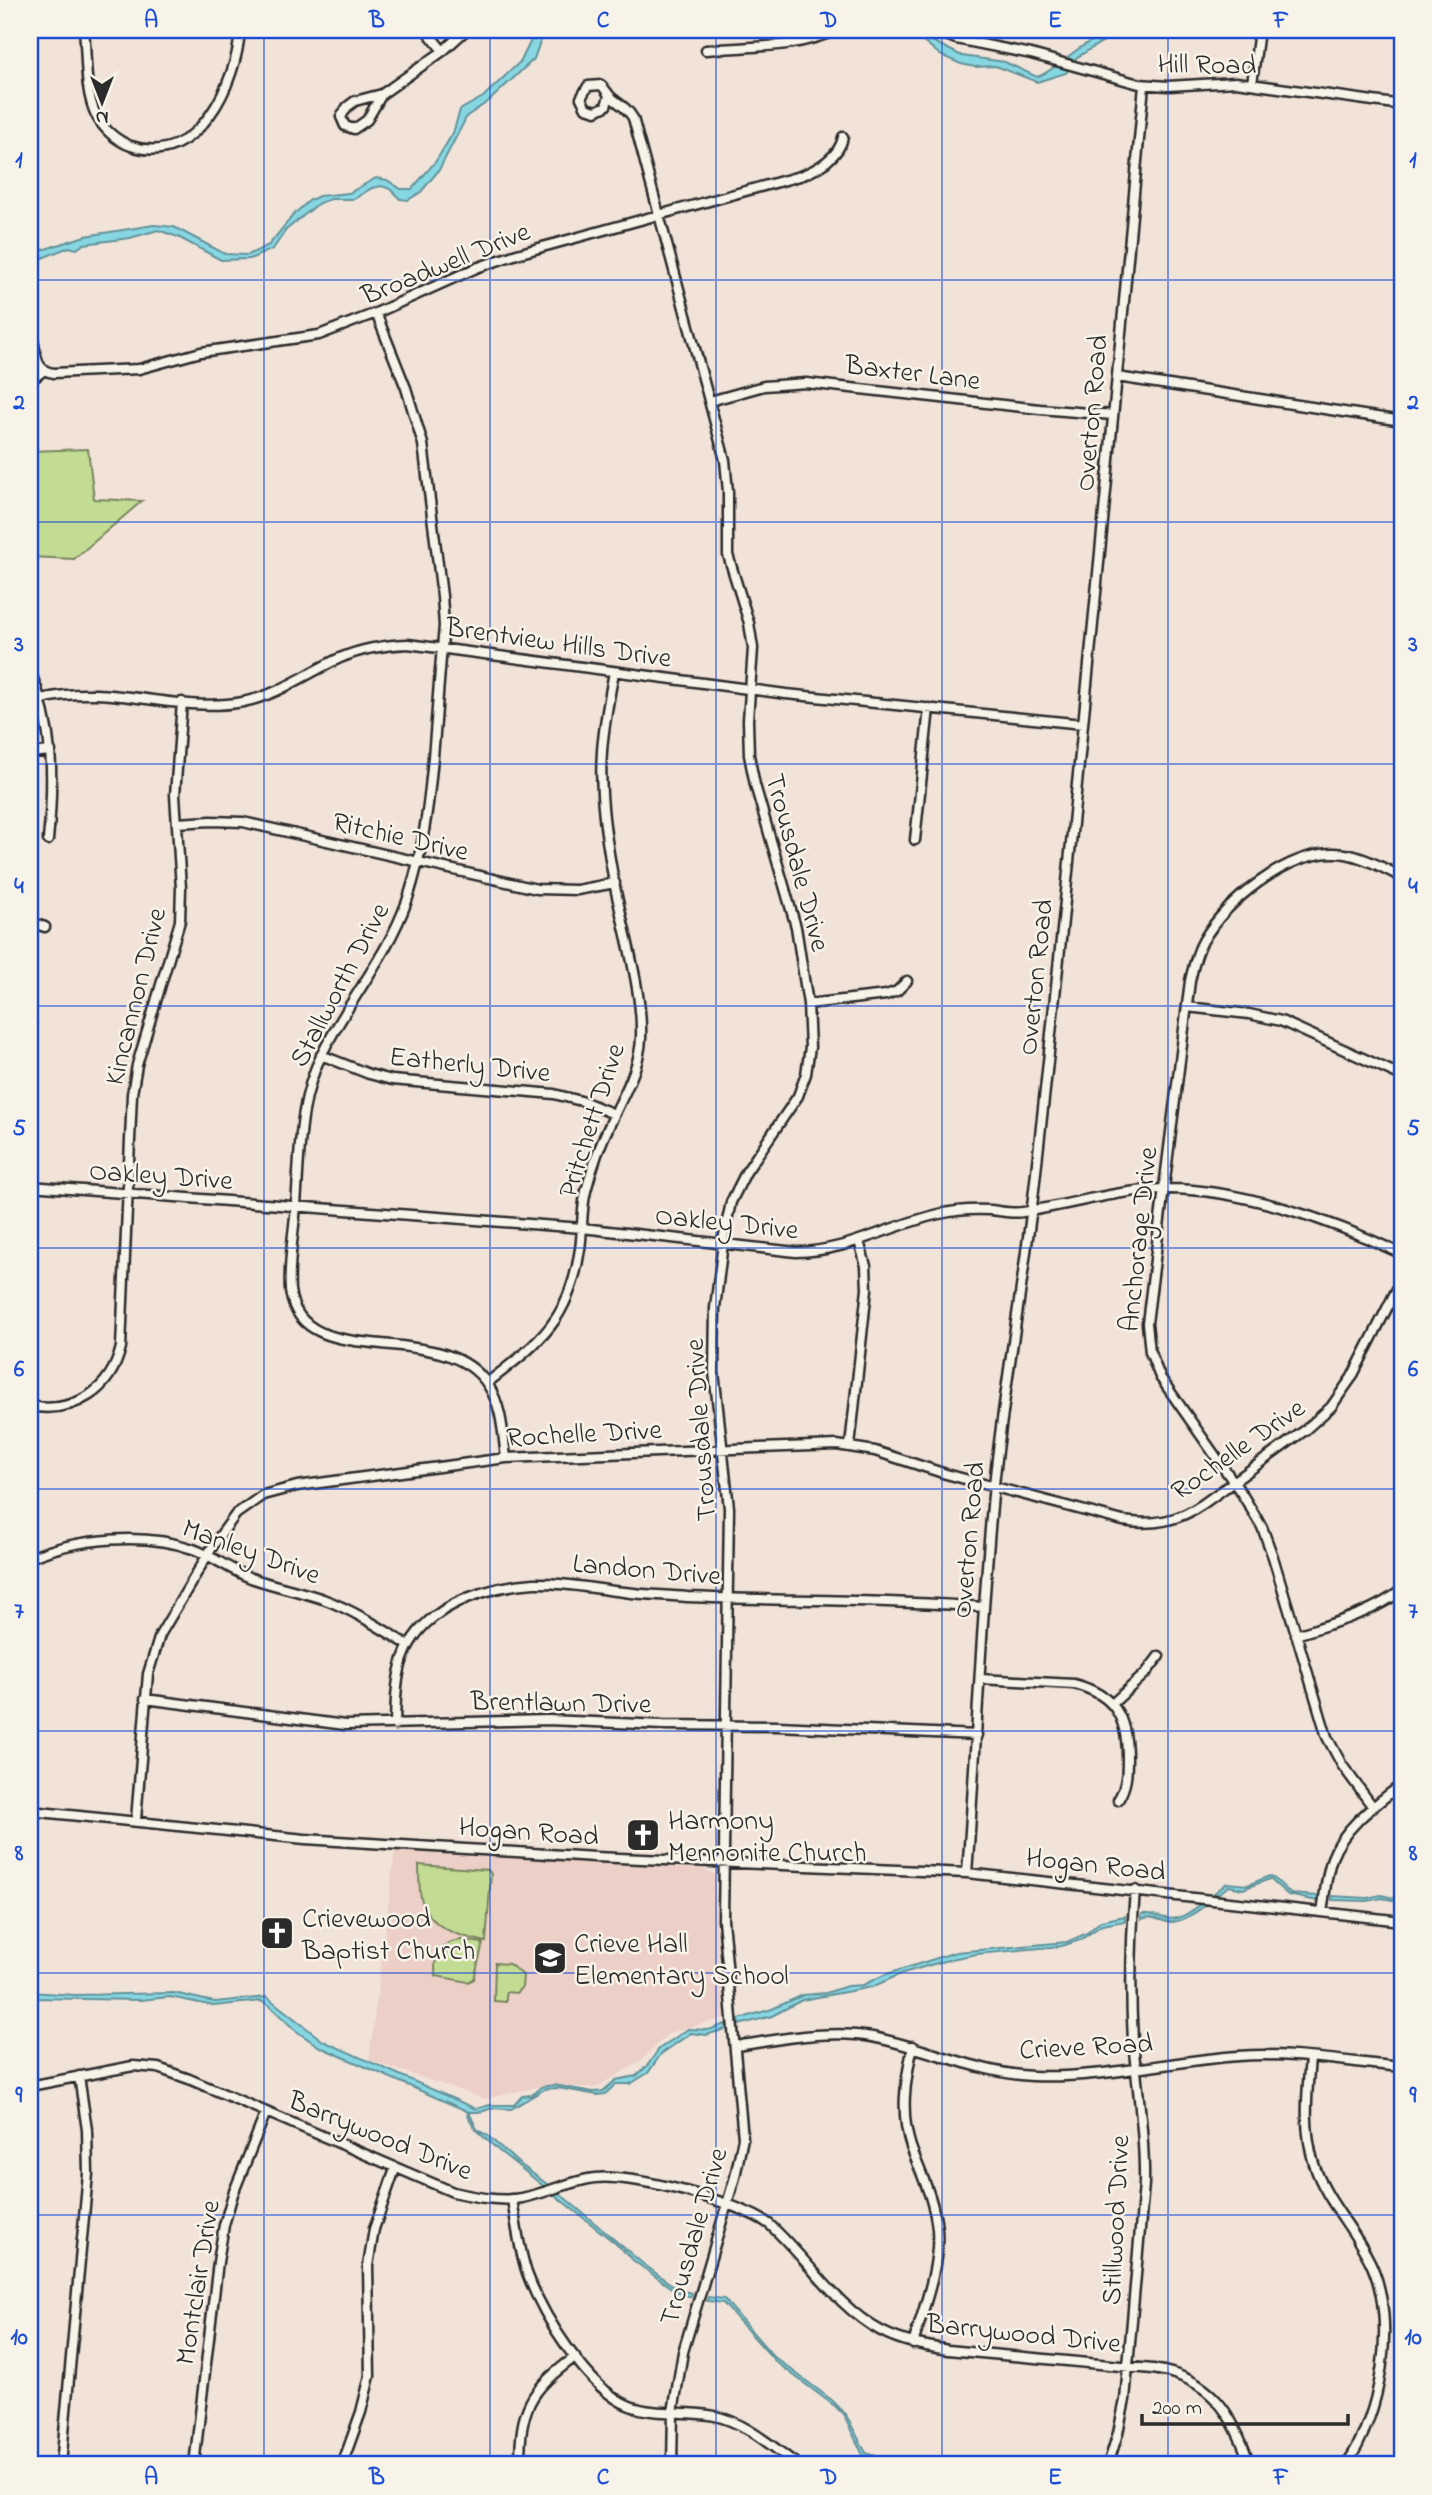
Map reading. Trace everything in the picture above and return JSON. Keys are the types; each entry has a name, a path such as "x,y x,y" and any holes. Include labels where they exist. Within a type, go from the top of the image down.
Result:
{"street":[{"path":"84,30 90,95 97,117 114,136 127,144 147,149 167,147 184,140 208,116 230,78 236,60 240,30"},
{"path":"426,30 443,51"},
{"path":"382,94 363,124 354,129 345,126 341,117 347,107 382,94 443,51 467,30"},
{"path":"706,50 792,43 836,30"},
{"name":"Hill Road","path":"934,30 965,41 1056,60 1144,85 1225,82 1252,84 1402,106"},
{"path":"1252,84 1259,30"},
{"name":"Overton Road","path":"967,1872 983,1607 994,1486 1050,1049 1144,85"},
{"name":"Trousdale Drive","path":"609,96 625,106 633,118 726,471 729,560 752,642 747,727 750,763 793,912 808,1004 810,1047 805,1078 790,1109 737,1188 728,1211 715,1308 713,1362 729,1508 723,1920 743,2138 727,2205 683,2352 673,2412 672,2465"},
{"name":"Broadwell Drive","path":"43,371 90,373 139,369 201,352 319,335 502,259 808,173 836,153 843,137"},
{"name":"Stallworth Drive","path":"376,313 406,388 423,444 444,626 429,786 417,862 407,900 391,938 321,1055 304,1108 290,1290 294,1307 307,1325 316,1332 335,1338 446,1353 468,1364 487,1383 495,1400 506,1458"},
{"path":"30,329 35,341 38,364 43,371 30,381"},
{"path":"1117,377 1402,421"},
{"name":"Baxter Lane","path":"709,401 756,388 797,382 1040,410 1113,415"},
{"name":"Brentview Hills Drive","path":"41,699 90,692 220,704 257,699 283,689 340,658 373,648 398,645 442,648 751,690 1083,724"},
{"path":"30,670 41,699 51,751 53,791 48,840"},
{"name":"Pritchett Drive","path":"487,1383 530,1350 559,1315 573,1282 588,1184 598,1152 636,1065 641,1034 639,1009 604,825 601,773 614,672"},
{"name":"Kincannon Drive","path":"30,1406 63,1407 84,1400 101,1387 115,1368 122,1340 133,1084 180,921 181,888 175,783 182,702"},
{"path":"915,840 929,708"},
{"path":"30,753 51,751"},
{"name":"Ritchie Drive","path":"177,823 243,822 537,889 577,890 615,883"},
{"name":"Anchorage Drive","path":"1373,1807 1330,1744 1319,1716 1266,1539 1250,1505 1156,1370 1150,1352 1147,1323 1187,1007 1193,969 1206,936 1235,903 1281,868 1313,855 1339,853 1362,859 1402,877"},
{"path":"30,922 45,927"},
{"path":"808,1004 886,995 897,991 907,981"},
{"path":"1187,1007 1249,1014 1285,1022 1402,1076"},
{"name":"Eatherly Drive","path":"321,1055 391,1080 554,1094 585,1102 614,1114"},
{"name":"Oakley Drive","path":"30,1186 582,1228 803,1252 827,1250 943,1213 973,1210 1018,1213 1114,1195 1164,1189 1224,1194 1260,1201 1344,1230 1402,1254"},
{"path":"850,1446 867,1294 867,1271 859,1241"},
{"name":"Rochelle Drive","path":"136,1820 149,1667 160,1635 226,1526 241,1509 268,1492 506,1458 723,1448 850,1446 889,1455 946,1475 1123,1521 1148,1524 1168,1521 1188,1513 1234,1482 1304,1432 1331,1408 1352,1377 1402,1279"},
{"name":"Manley Drive","path":"30,1558 75,1544 164,1542 188,1548 253,1578 337,1605 408,1645"},
{"name":"Landon Drive","path":"395,1725 397,1677 408,1645 427,1622 444,1610 485,1593 520,1585 558,1584 632,1593 727,1598 915,1602 983,1607"},
{"path":"1296,1635 1369,1610 1402,1590"},
{"path":"1112,1704 1140,1679 1159,1656"},
{"path":"980,1679 1074,1684 1101,1695 1112,1704 1123,1722 1127,1740 1126,1785 1118,1800"},
{"name":"Brentlawn Drive","path":"145,1699 331,1724 395,1725 548,1720 977,1735"},
{"path":"1322,1912 1333,1855 1349,1831 1402,1784"},
{"name":"Hogan Road","path":"30,1811 305,1839 724,1863 967,1872 1402,1921"},
{"name":"Stillwood Drive","path":"1108,2465 1121,2421 1144,2184 1144,2149 1131,1982 1135,1890"},
{"name":"Crieve Road","path":"734,2046 838,2035 865,2036 1025,2075 1068,2075 1238,2056 1310,2058 1402,2067"},
{"path":"913,2046 905,2087 904,2113 912,2148 933,2204 937,2235 934,2268 913,2344"},
{"path":"1310,2058 1306,2114 1311,2153 1325,2189 1372,2266 1381,2296 1384,2319 1375,2401 1362,2440 1346,2465"},
{"name":"Barrywood Drive","path":"30,2086 126,2066 151,2066 183,2076 453,2192 512,2199 597,2178 623,2178 648,2182 727,2205 753,2214 772,2226 838,2297 865,2321 887,2334 913,2344 948,2350 1128,2366 1172,2373 1189,2380 1208,2393 1230,2416 1250,2465"},
{"path":"61,2465 88,2174 87,2130 79,2076"},
{"name":"Montclair Drive","path":"194,2465 224,2225 233,2194 266,2112"},
{"path":"342,2465 361,2412 370,2376 368,2266 374,2229 395,2169"},
{"path":"512,2199 529,2278 575,2357 593,2379 614,2398 639,2409 715,2416 736,2424 760,2437 798,2465"},
{"path":"520,2465 523,2421 531,2399 544,2381 575,2357"}],"shaded area":[{"name":"Crieve Hall Elementary School","path":"395,1850 703,1869 715,1874 716,1934 724,2018 669,2033 641,2061 595,2088 547,2085 485,2099 369,2060"}],"green space":[{"path":"88,449 94,499 142,501 74,559 30,557 30,451"},
{"path":"419,1865 488,1870 491,1874 486,1942 456,1934 431,1917 421,1898"},
{"path":"462,1940 483,1943 474,1979 468,1982 436,1976 435,1962 440,1951 449,1943"},
{"path":"495,1963 509,1964 523,1975 522,1987 516,1993 506,1992 506,2002 494,2001"}],"water":[{"path":"536,30 547,30 534,59 489,101 467,116 439,170 421,192 408,200 400,199 390,189 382,186 372,188 354,199 331,199 319,203 286,230 273,249 250,259 221,260 178,237 158,230 130,238 84,244 77,249 69,247 30,263 30,254 85,236 154,225 174,227 225,254 248,255 269,245 294,214 319,196 349,193 376,178 387,180 401,189 412,189 436,161 453,133 460,110 483,97 521,61"},
{"path":"891,30 900,30 909,36 932,41 962,56 1005,62 1037,77 1095,39 1129,30 1076,58 1066,73 1037,82 996,66 975,67 961,64 940,55 926,43 900,36"},
{"path":"1269,1876 1291,1894 1318,1896 1318,1901 1288,1895 1270,1879 1243,1889 1229,1886 1218,1894 1213,1894 1227,1883 1248,1885"},
{"path":"1381,1895 1402,1902 1382,1898 1367,1901 1332,1900 1332,1896 1367,1898"},
{"path":"1203,1903 1208,1904 1181,1920 1166,1922 1149,1917 1142,1919 1142,1914 1175,1918"},
{"path":"1125,1916 1125,1921 1102,1925 1080,1940 1062,1946 951,1959 903,1973 872,1987 802,2000 772,2016 739,2025 739,2019 772,2009 803,1995 863,1985 884,1975 956,1952 1067,1942 1087,1933 1101,1921"},
{"path":"30,1992 75,1995 174,1993 214,2002 267,1997 323,2041 476,2109 490,2105 514,2105 522,2096 532,2095 541,2087 554,2085 593,2092 603,2091 616,2080 636,2076 659,2049 688,2029 709,2030 725,2024 726,2029 706,2035 691,2033 661,2054 648,2073 630,2084 616,2084 605,2094 545,2089 511,2109 492,2108 469,2112 477,2130 487,2135 517,2162 559,2193 642,2263 679,2290 692,2293 691,2297 677,2292 634,2261 498,2150 475,2129 467,2111 320,2047 296,2031 269,2005 261,2001 214,2006 170,1997 140,2000 30,1998"},
{"path":"708,2297 724,2299 773,2356 833,2401 846,2415 866,2453 885,2459 892,2465 863,2455 843,2414 776,2362 723,2303 707,2301"}],"place":[{"name":"Harmony Mennonite Church","path":"643,1835"},
{"name":"Crievewood Baptist Church","path":"277,1933"},
{"name":"Crieve Hall Elementary School","path":"550,1958"}]}
